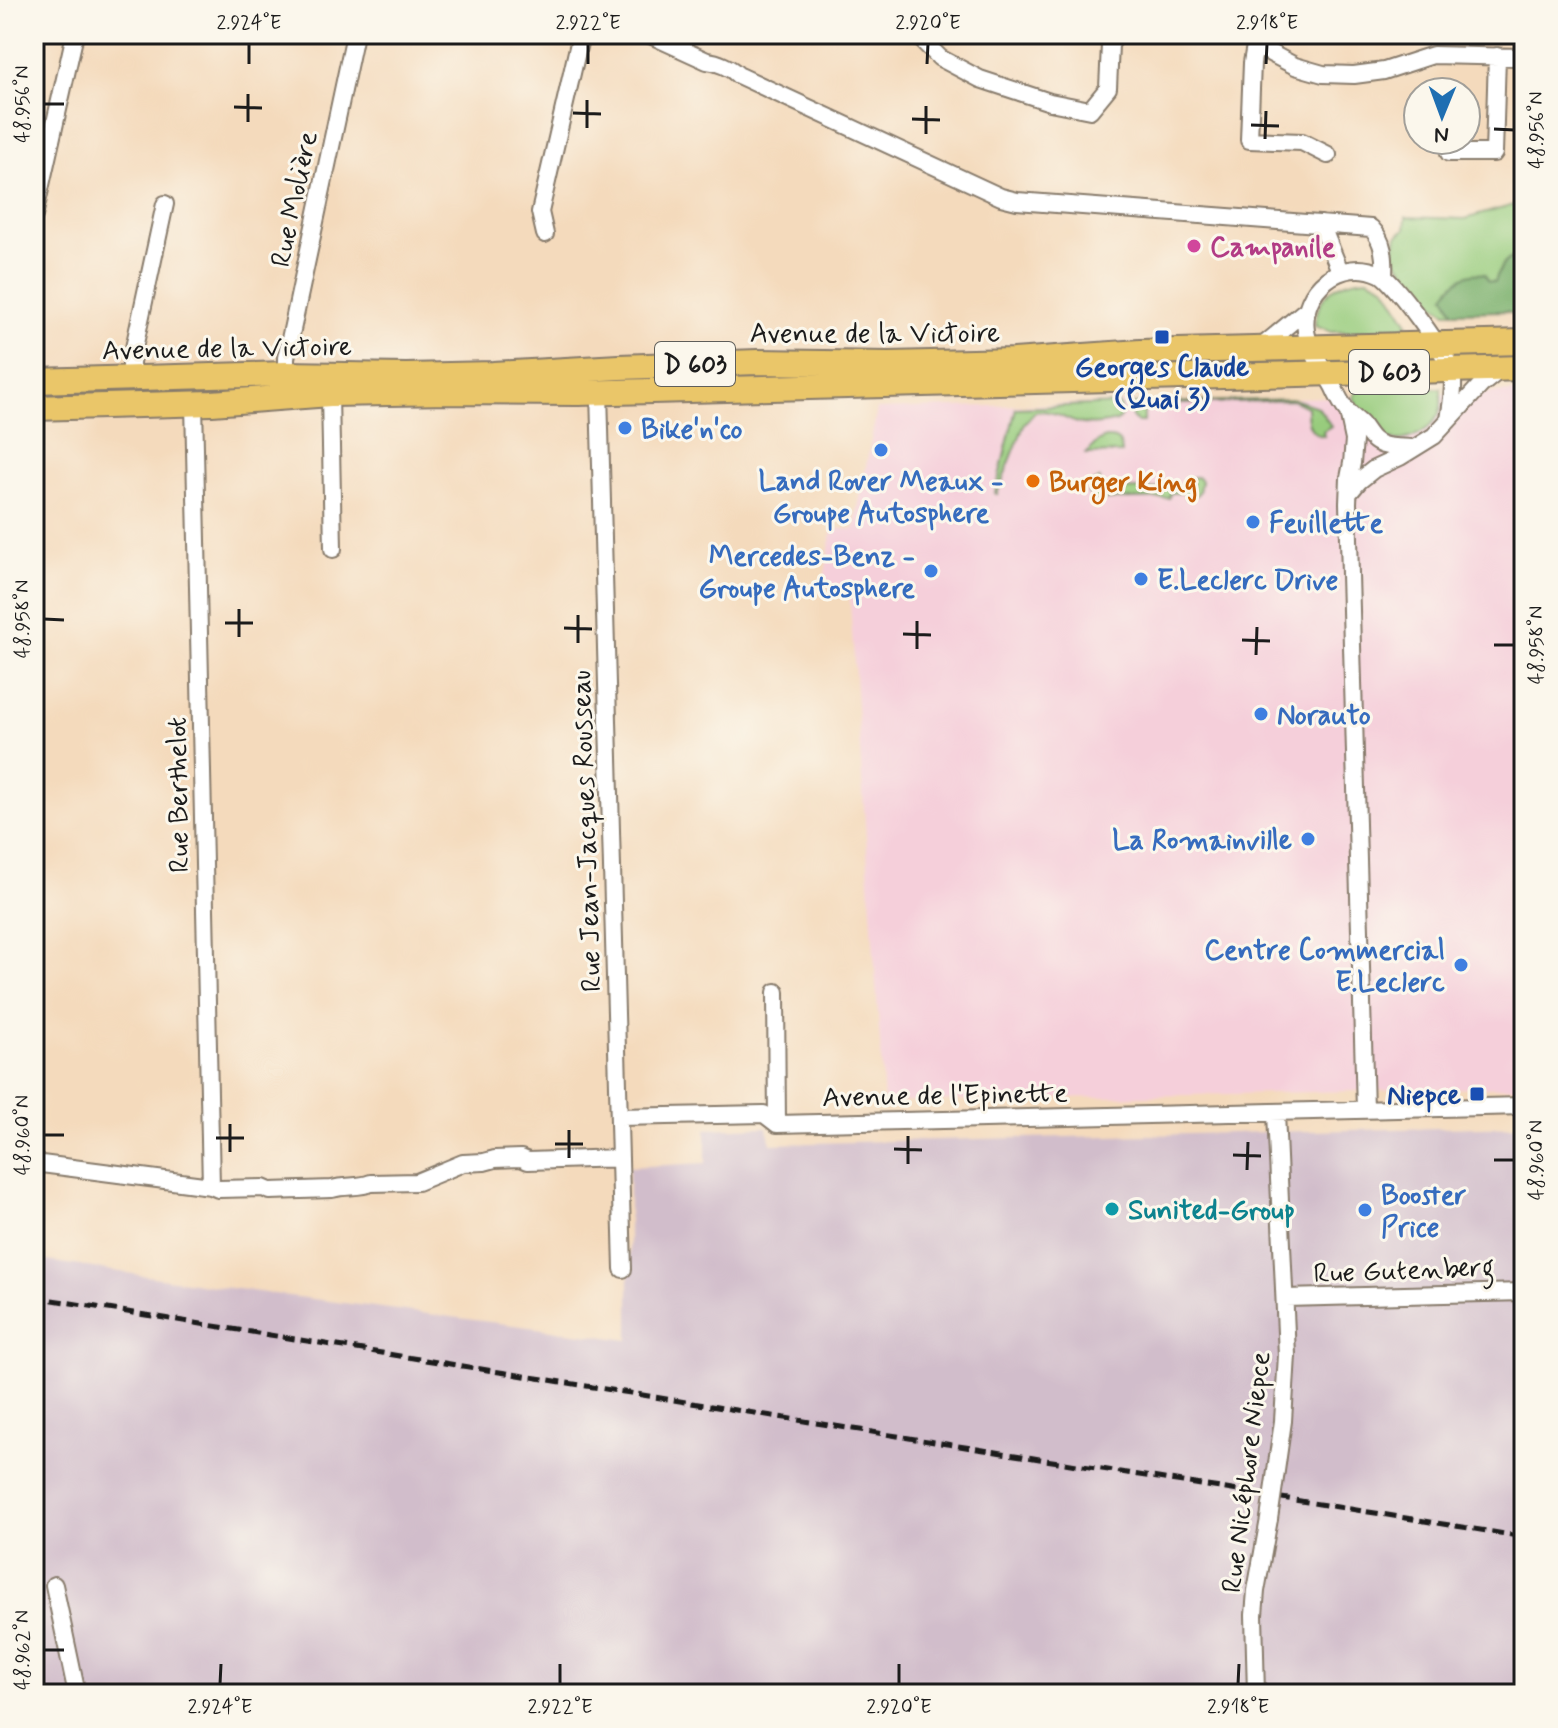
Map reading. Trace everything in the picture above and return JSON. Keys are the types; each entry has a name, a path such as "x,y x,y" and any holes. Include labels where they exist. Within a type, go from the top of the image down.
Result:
{"main road":[{"name":"Avenue de la Victoire","path":"34,381 286,374 421,376 712,363 1014,361 1140,352 1524,342"},
{"name":"Avenue de la Victoire","path":"34,408 194,403 330,394 599,392 1512,369"}],"street":[{"path":"34,216 75,34"},
{"name":"Rue Molière","path":"286,374 286,358 355,34"},
{"path":"545,234 540,212 581,34"},
{"path":"648,34 713,61 1001,197 1017,201 1371,228 1378,235 1385,258 1384,276"},
{"path":"916,34 940,58 980,79 1050,102 1090,110 1108,88 1110,45 1116,34"},
{"path":"1328,155 1302,142 1249,140 1253,40 1295,66 1323,74 1354,75 1384,71 1433,55 1520,57"},
{"path":"1482,153 1494,153 1497,56"},
{"path":"131,378 131,362 165,204"},
{"path":"1321,224 1340,271"},
{"path":"1413,448 1375,442 1348,412 1312,348 1306,333 1306,310 1313,294 1325,280 1340,271 1366,269 1384,276 1419,317 1451,370 1449,420"},
{"path":"1259,349 1306,310"},
{"path":"1349,493 1374,469 1434,436 1481,385 1512,369"},
{"name":"Rue Jean-Jacques Rousseau","path":"599,392 623,1269"},
{"path":"330,394 333,549"},
{"name":"Rue Berthelot","path":"194,403 211,1186"},
{"path":"1348,412 1354,440 1349,493 1365,1110 1524,1106"},
{"path":"776,992 777,1124"},
{"name":"Avenue de l'Epinette","path":"619,1117 764,1114 777,1124 1365,1110"},
{"name":"Rue Nicéphore Niepce","path":"1256,1694 1256,1591 1274,1485 1287,1355 1276,1113"},
{"path":"34,1163 218,1189 263,1188 270,1191 417,1182 463,1163 495,1159 620,1158"},
{"name":"Rue Gutenberg","path":"1285,1298 1524,1292"},
{"path":"54,1585 77,1694"}],"shaded area":[{"path":"1524,392 1524,1087 884,1102 849,588 823,587 832,529 854,529 877,409"},
{"path":"1524,1126 1524,1694 34,1694 34,1259 206,1285 629,1340 629,1167 706,1163 706,1129 767,1127 771,1144"}],"green space":[{"path":"1524,202 1524,253 1505,262 1495,282 1445,295 1454,312 1446,312 1435,304 1396,260 1394,250 1397,236 1405,229 1406,217 1465,219"},
{"path":"1524,253 1524,317 1506,311 1454,312 1445,295 1452,285 1478,273 1495,282 1505,263"},
{"path":"1368,278 1386,287 1408,323 1400,331 1331,332 1315,326 1320,305 1331,290 1347,282"},
{"path":"1441,388 1441,407 1433,423 1418,434 1401,440 1384,438 1374,431 1353,397 1358,390"},
{"path":"1294,399 1318,407 1331,426 1323,431 1324,436 1312,429 1307,407 1293,400 1144,405 1144,422 1132,418 1130,406 1132,404"},
{"path":"1117,404 1121,407 1121,416 1117,421 1103,424 1082,424 1052,413 1035,412 1025,423 995,493 1016,408"},
{"path":"1105,438 1118,441 1122,453 1086,454 1097,442"},
{"path":"1192,477 1201,481 1199,492 1186,498 1185,493 1170,493 1169,498 1096,500 1088,493 1090,484 1099,479 1100,490 1192,488"}],"railway":[{"path":"34,1297 1524,1537"}],"place":[{"name":"Campanile","path":"1194,246"},
{"name":"Georges Claude (Quai 3)","path":"1162,337"},
{"name":"Bike'n'co","path":"625,428"},
{"name":"Land Rover Meaux - Groupe Autosphere","path":"881,450"},
{"name":"Burger King","path":"1033,481"},
{"name":"Feuillette","path":"1253,522"},
{"name":"Mercedes-Benz - Groupe Autosphere","path":"931,571"},
{"name":"E.Leclerc Drive","path":"1141,579"},
{"name":"Norauto","path":"1261,714"},
{"name":"La Romainville","path":"1308,839"},
{"name":"Centre Commercial E.Leclerc","path":"1461,965"},
{"name":"Niepce","path":"1477,1094"},
{"name":"Sunited-Group","path":"1112,1209"},
{"name":"Booster Price","path":"1365,1210"}]}
